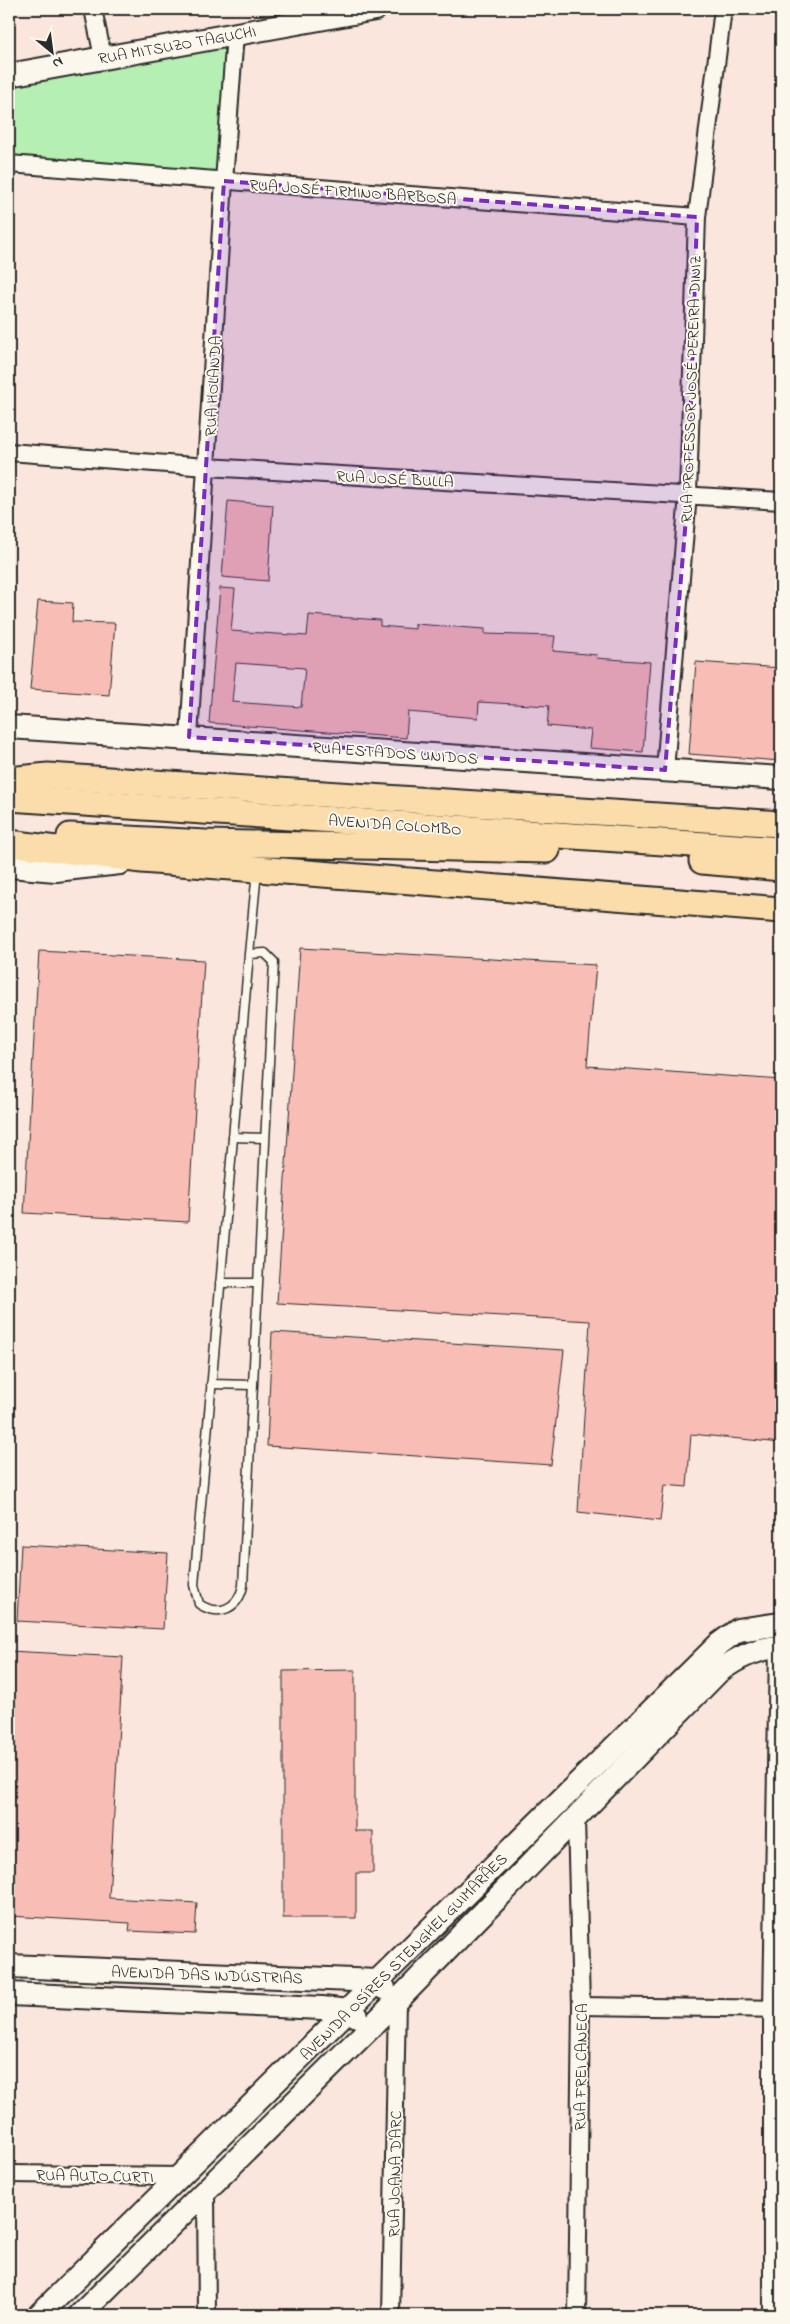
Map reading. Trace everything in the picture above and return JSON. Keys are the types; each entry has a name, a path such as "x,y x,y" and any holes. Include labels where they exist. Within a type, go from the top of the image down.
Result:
{"main road":[{"path":"9,780 48,776 781,824"},
{"name":"AVENIDA COLOMBO","path":"9,798 781,850"},
{"name":"AVENIDA COLOMBO","path":"9,833 206,843 586,851 781,868"},
{"path":"9,843 142,860 781,910"}],"street":[{"path":"94,9 103,57"},
{"name":"RUA MITSUZO TAGUCHI","path":"9,75 375,9"},
{"name":"RUA PROFESSOR JOSÉ PEREIRA DINIZ","path":"665,770 688,494 697,217 723,9"},
{"name":"RUA HOLANDA","path":"189,737 235,34"},
{"name":"RUA JOSÉ FIRMINO BARBOSA","path":"9,164 697,217"},
{"name":"RUA JOSÉ BULLA","path":"9,452 207,467 781,501"},
{"name":"RUA ESTADOS UNIDOS","path":"9,727 189,737 781,778"},
{"path":"9,866 56,870 142,860"},
{"name":"AVENIDA OSÍRES STENGHEL GUIMARÃES","path":"39,2315 182,2176 719,1644 738,1630 781,1624"},
{"path":"772,2315 780,1647"},
{"name":"AVENIDA OSÍRES STENGHEL GUIMARÃES","path":"80,2315 397,2001 718,1672 738,1658 755,1651 780,1647"},
{"name":"RUA FREI CANECA","path":"576,1819 581,2006 577,2315"},
{"name":"AVENIDA DAS INDÚSTRIAS","path":"9,1966 378,1981"},
{"path":"378,1981 397,2001"},
{"name":"AVENIDA DAS INDÚSTRIAS","path":"9,1994 349,2011"},
{"name":"RUA JOANA D'ARC","path":"391,2315 397,2001"},
{"path":"581,2006 777,2009"},
{"path":"349,2011 372,2026 397,2032"},
{"name":"RUA AUTO CURTI","path":"9,2174 182,2176"},
{"path":"206,2192 207,2315"}],"lane":[{"path":"249,954 266,953 274,962 242,1592 240,1598 225,1610 208,1610 199,1604 194,1585 211,1384 249,954 257,869"},
{"path":"233,1137 264,1138"},
{"path":"220,1283 257,1283"},
{"path":"211,1384 252,1385"}],"highlighted area":[{"path":"224,181 697,217 688,494 665,770 189,737"}],"green space":[{"path":"235,34 224,181 9,164 9,75"}],"building":[{"path":"228,501 273,505 268,581 222,577"},
{"path":"220,588 235,589 231,631 307,636 309,615 380,620 380,626 415,629 415,624 485,629 485,634 555,636 553,651 597,655 596,658 650,662 643,752 589,748 591,730 547,726 549,706 479,702 478,718 408,712 406,738 209,723","holes":["236,663 305,668 301,707 232,702"]},
{"path":"38,601 73,603 72,622 115,623 109,695 30,689"},
{"path":"696,662 781,668 781,761 689,754"},
{"path":"300,948 596,965 587,1066 781,1080 781,1443 691,1434 687,1487 664,1485 660,1521 578,1512 590,1321 277,1303"},
{"path":"39,951 204,960 188,1222 24,1213"},
{"path":"272,1332 564,1350 551,1465 267,1446"},
{"path":"21,1545 168,1553 163,1629 17,1621"},
{"path":"9,1651 123,1657 109,1898 197,1903 195,1934 129,1931 130,1923 9,1916"},
{"path":"355,1670 355,1831 373,1831 373,1873 356,1873 356,1918 283,1918 283,1671"}]}
